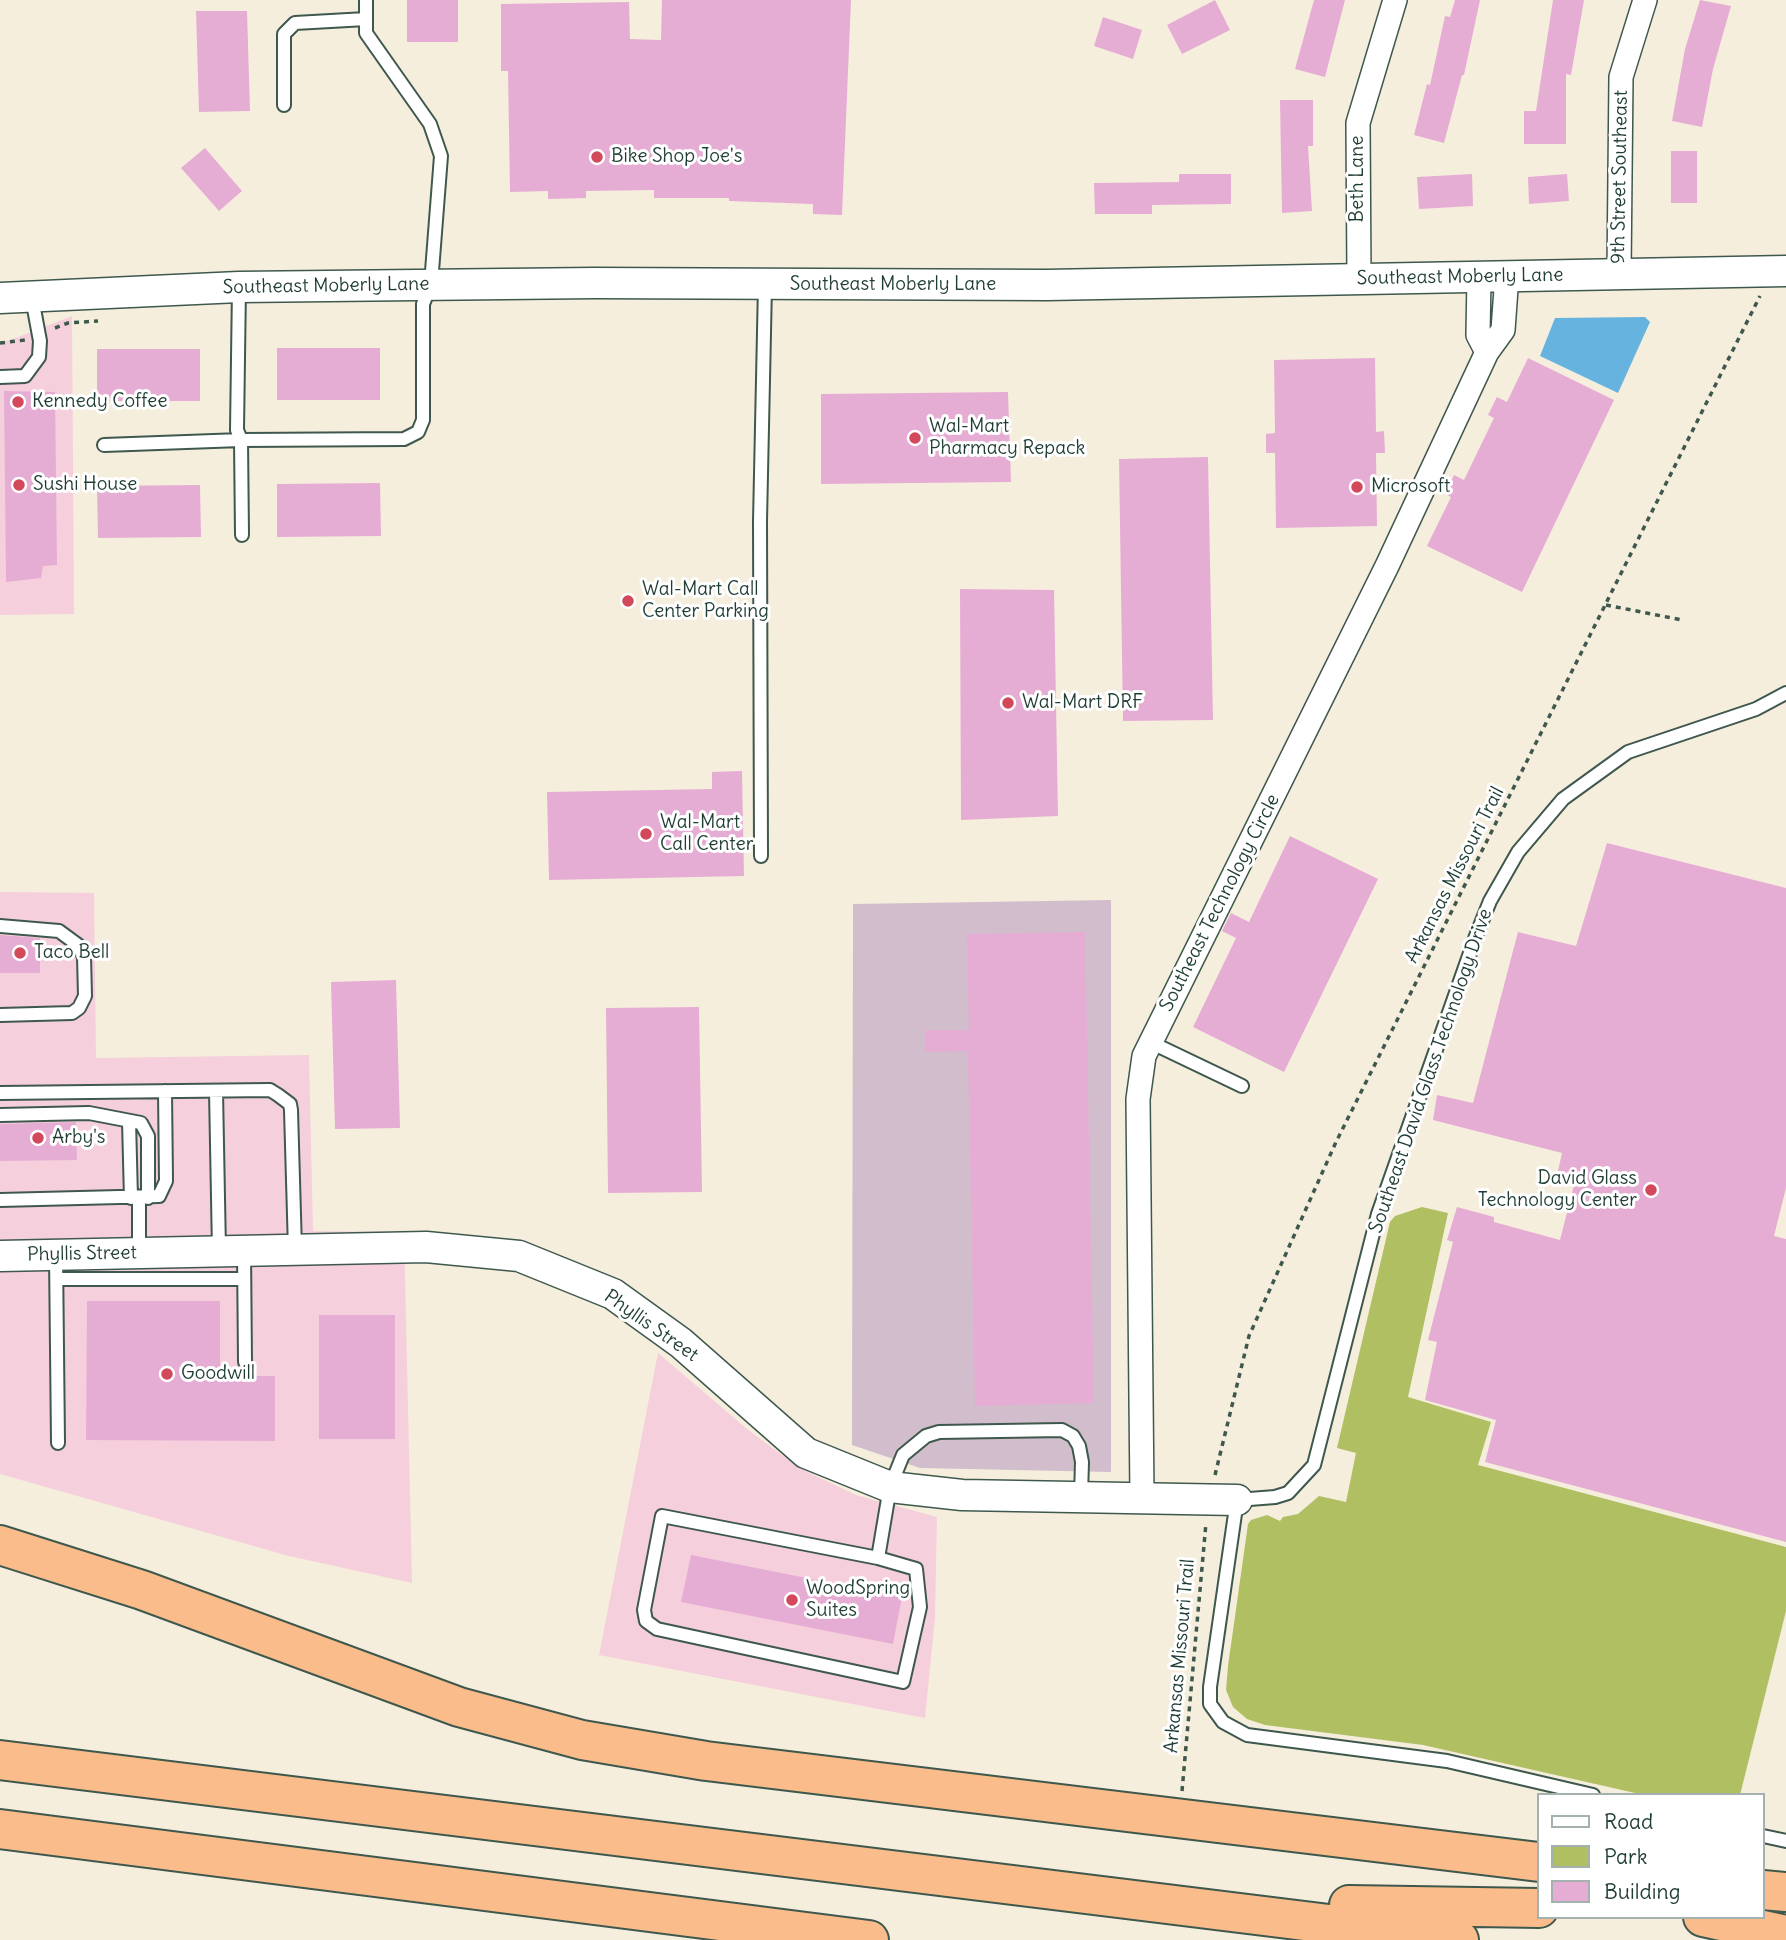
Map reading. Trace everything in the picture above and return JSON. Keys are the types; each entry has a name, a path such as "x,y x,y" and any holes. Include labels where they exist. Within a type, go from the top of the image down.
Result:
{"highway":[{"path":"0,1545 142,1590 459,1707 582,1740 720,1763 1538,1862"},
{"path":"0,1760 1459,1940"},
{"path":"0,1829 869,1940"},
{"path":"1765,1890 1786,1892"},
{"path":"1228,1910 1372,1904 1538,1908"},
{"path":"1712,1919 1786,1935"}],"street":[{"name":"Beth Lane","path":"1359,279 1358,122 1395,0"},
{"name":"9th Street Southeast","path":"1619,273 1621,77 1645,0"},
{"name":"Southeast Moberly Lane","path":"0,298 239,287 432,284 1047,285 1786,271"},
{"name":"Southeast Technology Circle","path":"1142,1497 1138,1099 1141,1069 1150,1042 1387,566 1487,352 1478,335 1493,276"},
{"name":"Phyllis Street","path":"0,1256 57,1267 139,1253 236,1260 295,1250 426,1247 519,1256 613,1294 681,1343 806,1453 890,1487 962,1495 1142,1497"},
{"name":"Southeast David Glass Technology Drive","path":"1142,1497 1225,1492"}],"lane":[{"path":"104,445 240,440 404,439 418,432 423,420 423,304 432,284 441,156 430,124 366,33 366,0"},
{"path":"284,106 284,34 295,23 366,19"},
{"path":"761,856 760,521 765,285"},
{"path":"239,287 237,430 240,440 242,535"},
{"path":"0,377 25,376 40,357 40,341 32,298"},
{"name":"Southeast David Glass Technology Drive","path":"1225,1492 1275,1497 1288,1493 1314,1465 1378,1214 1476,936 1490,901 1518,852 1563,799 1628,752 1756,709 1786,693"},
{"path":"0,926 58,931 78,945 84,957 85,996 79,1008 72,1013 0,1015"},
{"path":"1150,1042 1242,1086"},
{"path":"0,1093 270,1090 290,1104 295,1250"},
{"path":"0,1200 159,1196 166,1181 164,1091"},
{"path":"216,1091 245,1362"},
{"path":"0,1115 89,1113 141,1123 148,1136 139,1198"},
{"path":"129,1121 139,1198 139,1253"},
{"path":"58,1443 57,1267 236,1260"},
{"path":"878,1559 890,1487 902,1455 926,1436 939,1432 1046,1428 1062,1430 1073,1436 1079,1446 1082,1462 1081,1495"},
{"path":"1225,1492 1210,1687 1210,1703 1223,1723 1247,1735 1447,1761 1583,1793"},
{"path":"662,1516 878,1559 916,1569 919,1582 920,1607 902,1682 657,1629 646,1621 644,1610 662,1516"},
{"path":"1765,1836 1786,1841"}],"path":[{"name":"Arkansas Missouri Trail","path":"1225,1492 1249,1336 1336,1142 1761,295"},
{"path":"0,343 18,342"},
{"path":"1606,605 1682,620"},
{"name":"Arkansas Missouri Trail","path":"1182,1795 1206,1520"}],"shaded area":[{"path":"72,316 74,614 0,615 0,341 8,341"},
{"path":"0,892 94,893 96,1058 309,1055 313,1231 404,1232 412,1583 289,1556 0,1474"},
{"path":"1111,900 1111,1472 920,1468 852,1445 853,904"},
{"path":"658,1353 747,1429 801,1469 856,1495 937,1517 935,1618 925,1718 599,1655"}],"green space":[{"path":"1422,1207 1448,1213 1408,1397 1491,1422 1478,1465 1786,1547 1786,1611 1740,1793 1635,1793 1423,1745 1265,1725 1247,1719 1233,1707 1226,1690 1248,1524 1251,1520 1267,1515 1280,1521 1283,1517 1298,1514 1319,1496 1346,1502 1356,1453 1337,1448 1390,1222 1395,1216"}],"water":[{"path":"1645,317 1650,322 1618,393 1540,356 1555,318"}],"building":[{"path":"407,0 458,0 458,42 407,42"},
{"path":"662,0 851,0 842,215 813,214 813,204 729,201 729,198 654,198 654,190 586,191 586,198 548,199 548,191 510,192 508,71 501,71 501,4 629,2 630,39 661,40"},
{"path":"1215,0 1230,30 1182,54 1167,25"},
{"path":"1314,0 1345,0 1325,77 1295,69"},
{"path":"1455,0 1480,0 1464,75 1444,143 1414,135 1427,84 1430,85 1445,16 1450,17"},
{"path":"1553,0 1584,0 1571,75 1566,74 1566,144 1524,144 1524,111 1536,111"},
{"path":"1700,0 1731,6 1713,69 1702,127 1672,121 1685,49"},
{"path":"196,11 247,11 250,111 199,112"},
{"path":"1103,17 1142,30 1133,59 1094,46"},
{"path":"1280,100 1313,100 1313,146 1308,146 1312,211 1282,213"},
{"path":"205,148 242,191 219,211 181,168"},
{"path":"1671,151 1697,151 1697,203 1671,203"},
{"path":"1179,174 1231,174 1231,204 1152,205 1152,214 1095,214 1094,183 1179,182"},
{"path":"1472,174 1473,206 1419,209 1417,177"},
{"path":"1567,174 1569,201 1529,204 1528,177"},
{"path":"277,348 380,348 380,400 277,400"},
{"path":"97,349 200,349 200,401 97,401"},
{"path":"1375,358 1376,432 1384,431 1385,453 1376,453 1377,526 1276,528 1275,453 1266,453 1266,434 1275,433 1274,360"},
{"path":"1528,358 1614,400 1522,592 1427,546 1451,497 1445,494 1454,475 1464,480 1494,418 1488,415 1497,397 1507,402"},
{"path":"4,391 55,392 57,565 43,566 41,578 6,582"},
{"name":"Wal-Mart Pharmacy Repack","path":"1008,392 1011,482 821,484 821,394"},
{"path":"1208,457 1213,720 1123,721 1119,459"},
{"path":"380,483 381,536 277,537 277,484"},
{"path":"200,485 201,537 98,538 97,486"},
{"name":"Wal-Mart DRF","path":"960,589 1054,590 1058,816 961,820"},
{"name":"Wal-Mart Call Center","path":"742,771 744,876 549,880 547,792 712,789 712,772"},
{"path":"1290,836 1378,879 1284,1072 1193,1027 1236,938 1222,931 1231,913 1249,922"},
{"name":"David Glass Technology Center","path":"1607,843 1786,888 1786,1188 1774,1236 1786,1239 1786,1542 1485,1462 1496,1420 1425,1400 1437,1342 1428,1340 1453,1242 1447,1240 1457,1207 1494,1217 1494,1222 1560,1240 1574,1185 1556,1180 1562,1153 1433,1120 1437,1095 1473,1103 1518,932 1576,946"},
{"path":"1085,932 1094,1403 975,1406 968,1051 925,1052 925,1030 969,1030 967,934"},
{"name":"Taco Bell","path":"0,935 40,938 40,973 0,973"},
{"path":"396,980 400,1128 335,1129 331,982"},
{"path":"699,1007 702,1192 608,1193 606,1008"},
{"name":"Arby's","path":"76,1122 77,1160 0,1161 0,1124"},
{"path":"87,1301 220,1301 220,1376 275,1376 275,1441 86,1440"},
{"path":"319,1315 395,1315 395,1439 319,1439"},
{"name":"WoodSpring Suites","path":"691,1555 902,1597 893,1644 681,1602"}],"place":[{"name":"Bike Shop Joe's","path":"597,157"},
{"name":"Kennedy Coffee","path":"18,402"},
{"name":"Wal-Mart Pharmacy Repack","path":"915,438"},
{"name":"Sushi House","path":"19,485"},
{"name":"Microsoft","path":"1357,487"},
{"name":"Wal-Mart Call Center Parking","path":"628,601"},
{"name":"Wal-Mart DRF","path":"1008,703"},
{"name":"Wal-Mart Call Center","path":"646,834"},
{"name":"Taco Bell","path":"20,953"},
{"name":"Arby's","path":"38,1138"},
{"name":"David Glass Technology Center","path":"1651,1190"},
{"name":"Goodwill","path":"167,1374"},
{"name":"WoodSpring Suites","path":"792,1600"}]}
